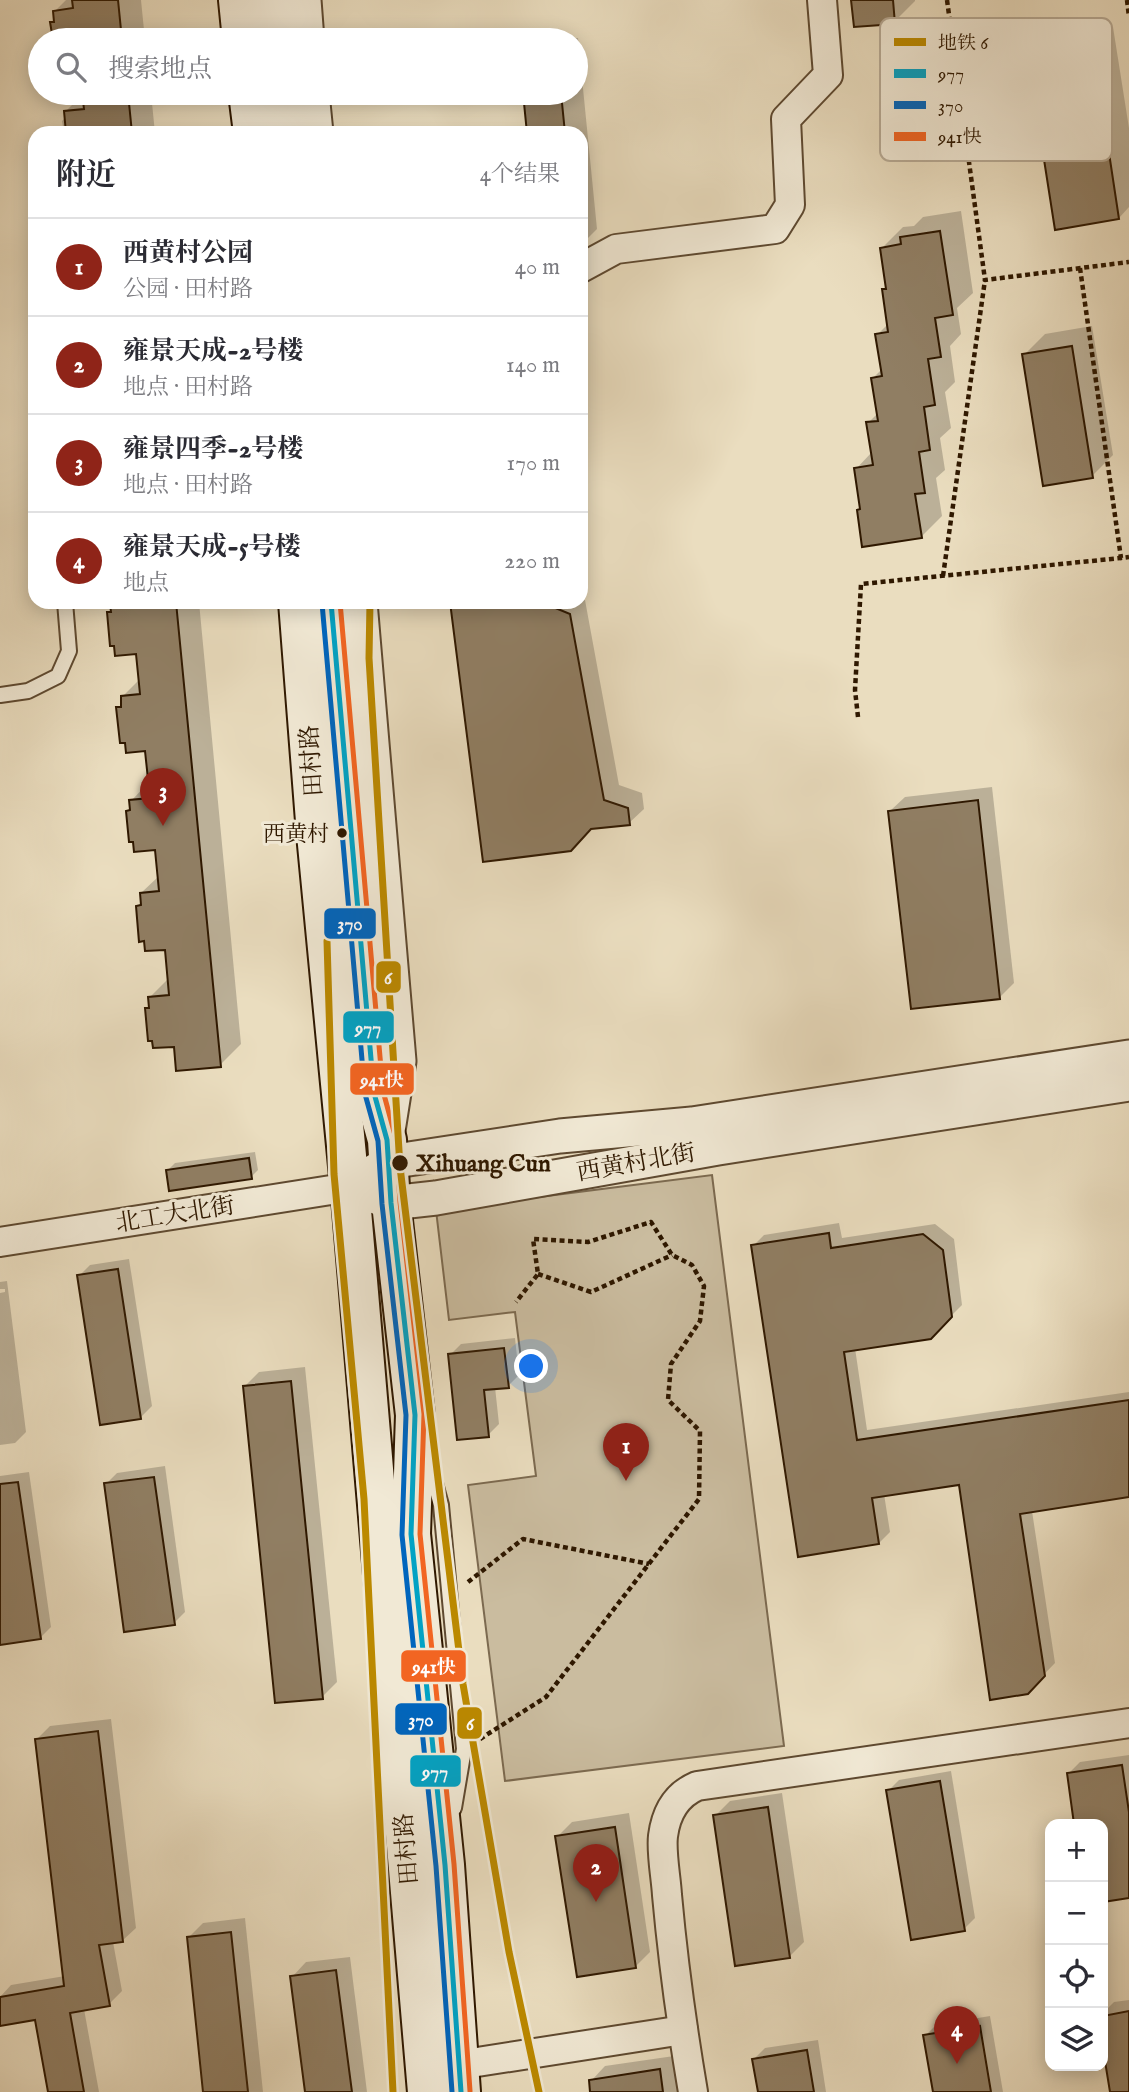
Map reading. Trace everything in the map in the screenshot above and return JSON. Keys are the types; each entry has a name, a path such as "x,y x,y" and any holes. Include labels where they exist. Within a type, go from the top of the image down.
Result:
{"main road":[{"path":"238,0 241,28"},
{"path":"275,0 278,28"},
{"path":"250,105 252,126"},
{"path":"285,105 287,126"},
{"name":"田村路","path":"299,609 427,2092"},
{"name":"田村路","path":"332,609 374,1093 388,1151 391,1203 415,1415 411,1534 444,1865 459,2078"}],"street":[{"path":"304,0 306,28"},
{"path":"588,264 617,250 775,229 790,205 786,119 828,75 822,0"},
{"path":"313,105 315,126"},
{"path":"361,609 399,1061 388,1151"},
{"name":"西黄村北街","path":"1129,1057 692,1124 388,1151 350,1187 391,1203 436,1198 718,1148 1129,1084"},
{"name":"北工大北街","path":"0,1242 350,1187"},
{"path":"693,2092 682,2030 670,1928 663,1837 676,1799 685,1791 697,1786 1129,1723"},
{"path":"459,2078 682,2030"}],"lane":[{"path":"0,695 28,691 58,676 69,651 66,609"},
{"path":"415,1415 441,1505 464,1749 444,1865"}],"path":[{"path":"947,0 949,18"},
{"path":"1127,0 1129,17"},
{"path":"943,576 985,280 969,161"},
{"path":"985,280 1129,262"},
{"path":"1080,268 1121,558"},
{"path":"858,718 855,690 861,584 1129,557"},
{"path":"464,1749 546,1697 699,1499 700,1432 668,1400 671,1363 700,1321 704,1286 692,1265 672,1255 651,1222 588,1242 533,1239 538,1274 516,1302"},
{"path":"538,1274 592,1292 672,1255"},
{"path":"450,1596 523,1539 649,1564"}],"shaded area":[{"path":"712,1175 784,1746 505,1781 468,1485 536,1476 515,1312 449,1320 436,1210"}],"building":[{"path":"72,0 118,0 121,28 51,28 50,22 54,22 53,11 73,8"},
{"path":"851,0 893,0 894,18 880,18 880,25 854,27"},
{"path":"84,105 129,105 131,126 65,126 64,111 84,109"},
{"path":"524,105 562,105 564,126 526,126"},
{"path":"1044,161 1110,161 1119,219 1055,230"},
{"path":"940,231 953,315 935,318 941,357 928,359 935,405 924,407 930,450 919,452 925,493 915,494 922,538 862,547 854,468 873,465 866,422 878,421 871,378 882,376 875,334 888,332 880,248 901,244 900,237"},
{"path":"1072,346 1093,478 1043,486 1022,354"},
{"path":"111,609 177,609 221,1067 176,1071 174,1047 153,1048 152,1041 148,1041 145,1008 149,1008 148,997 169,995 165,950 145,951 144,941 139,942 136,906 141,905 140,893 159,891 155,850 134,852 133,842 129,842 126,811 130,810 129,800 150,798 145,751 126,753 125,743 120,743 116,707 121,707 121,696 140,694 136,654 115,656 114,646 110,646 107,612 111,612"},
{"path":"451,609 558,609 570,614 604,800 628,808 630,825 591,829 571,851 483,862"},
{"path":"978,800 1000,999 911,1009 888,811"},
{"path":"249,1158 252,1179 169,1191 166,1170"},
{"path":"829,1233 831,1248 923,1234 943,1250 952,1317 931,1339 844,1352 857,1440 1129,1400 1129,1497 1020,1514 1045,1676 1028,1694 990,1700 959,1485 872,1498 879,1544 798,1557 751,1245"},
{"path":"118,1269 141,1419 100,1425 77,1275"},
{"path":"504,1348 509,1388 484,1390 489,1437 457,1440 448,1354"},
{"path":"291,1381 323,1699 275,1703 243,1386"},
{"path":"154,1477 175,1625 124,1632 104,1483"},
{"path":"18,1482 41,1639 0,1645 0,1484"},
{"path":"98,1731 123,1942 99,1945 110,2006 70,2013 84,2092 48,2092 35,2020 0,2026 0,1997 64,1986 35,1739"},
{"path":"1122,1765 1129,1812 1129,1898 1108,1901 1108,1819 1073,1819 1067,1773"},
{"path":"940,1781 965,1931 911,1940 886,1790"},
{"path":"768,1807 790,1958 735,1966 713,1815"},
{"path":"615,1827 636,1968 577,1977 555,1836"},
{"path":"231,1932 248,2092 203,2092 187,1937"},
{"path":"336,1970 352,2092 305,2092 290,1976"},
{"path":"1129,2011 1129,2092 1110,2092 1107,2071 1108,2015"},
{"path":"980,2026 991,2092 933,2092 923,2035"},
{"path":"807,2050 814,2092 758,2092 752,2059"},
{"path":"660,2069 663,2092 590,2092 589,2080"}],"metro line":[{"name":"6","path":"370,609 369,658 400,1167 463,1684 509,1952 539,2092"},
{"name":"6","path":"327,941 334,1174 364,1499 393,2092"}],"transit line":[{"name":"370","path":"323,609 365,1094 378,1141 382,1204 406,1415 402,1535 436,1866 452,2092"},
{"name":"977","path":"332,609 374,1093 387,1140 391,1203 415,1415 411,1534 445,1865 461,2092"},
{"name":"941快","path":"341,609 383,1091 396,1139 400,1202 424,1414 420,1534 454,1864 470,2091"}],"place":[{"name":"雍景四季-2号楼","path":"163,826"},
{"name":"西黄村","path":"342,833"},
{"name":"Xihuang Cun","path":"400,1163"},
{"name":"西黄村公园","path":"626,1481"},
{"name":"雍景天成-2号楼","path":"596,1902"},
{"name":"雍景天成-5号楼","path":"957,2064"}]}
